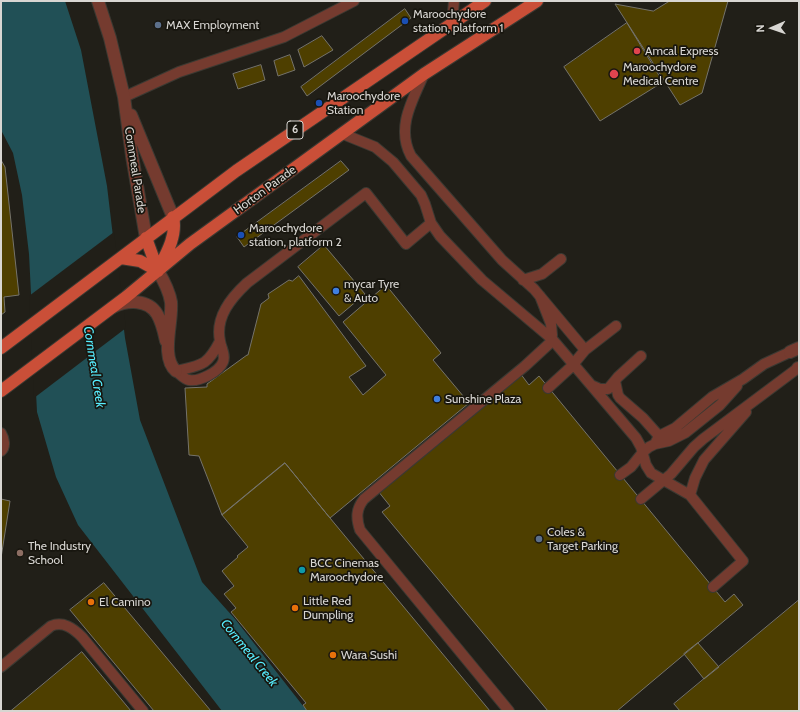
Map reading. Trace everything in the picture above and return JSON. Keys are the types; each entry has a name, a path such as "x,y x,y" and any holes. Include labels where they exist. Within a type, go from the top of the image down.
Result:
{"main road":[{"name":"6","path":"1,348 173,217 262,153 486,1"},
{"name":"Horton Parade","path":"1,391 109,309 127,299 190,244 424,74 537,1"},
{"path":"158,271 171,242 174,231 173,217"},
{"path":"146,238 158,271"},
{"path":"121,258 140,261 158,271"}],"street":[{"name":"Cornmeal Parade","path":"98,1 110,38 125,99 132,156 146,238"},
{"name":"Cornmeal Parade","path":"125,99 173,217"},
{"path":"158,271 166,286 171,302 168,348"},
{"path":"127,299 144,304 155,310 161,322 168,348 169,359 172,367 176,371"}],"lane":[{"path":"125,99 179,72 284,37 354,1"},
{"path":"452,23 454,1"},
{"path":"424,74 410,105 406,119 404,136 410,153 502,260 540,296 585,350"},
{"path":"342,134 365,142 385,154 421,195 426,204 431,223 440,236 482,280 552,339 636,438 646,465 651,473 690,495 743,561 713,587"},
{"path":"176,371 202,364 209,359 220,341 220,325 228,304 253,278 366,193 406,244 431,223"},
{"path":"523,280 542,274 561,260"},
{"path":"508,711 360,530 357,522 357,512 359,505 364,499 544,350 552,339 552,328 540,296"},
{"path":"548,388 585,350 616,326"},
{"path":"620,475 631,467 642,452 675,428 712,397 743,379 764,364 795,350"},
{"path":"590,384 605,390 610,388 618,377 641,356"},
{"path":"641,499 664,480 703,439 798,368"},
{"path":"615,381 620,398 640,415 657,440"},
{"path":"690,495 698,470 706,456 764,393"},
{"path":"1,433 3,436 4,447 1,452"},
{"path":"1,667 51,626 60,624 67,626 82,637 143,711"}],"water":[{"name":"Cornmeal Creek","path":"1,1 65,1 81,50 107,186 125,338 140,420 202,582 235,619 307,711 222,711 78,525 56,477 37,412 29,254 22,195 13,153 1,130"}],"pier":[{"path":"114,232 126,328 34,398 29,296"}],"building":[{"path":"670,1 728,1 702,93 680,105 615,4 653,11"},
{"path":"405,9 411,18 307,96 301,87"},
{"name":"Maroochydore Medical Centre","path":"627,23 663,82 600,121 564,67"},
{"path":"322,36 333,50 304,67 298,50"},
{"path":"290,55 295,70 278,76 274,61"},
{"path":"261,65 265,80 238,89 233,74"},
{"path":"1,160 5,167 19,295 4,297 5,312 1,315"},
{"path":"341,161 349,170 244,247 237,237"},
{"path":"324,245 365,294 339,316 298,267"},
{"path":"299,276 366,366 349,377 363,395 386,375 343,322 386,285 441,353 433,360 469,403 330,518 285,463 222,515 199,456 189,455 185,388 207,387 207,384 248,355 261,304 269,298 268,294 289,280 292,281"},
{"name":"Coles & Target Parking","path":"520,373 529,385 539,376 725,602 734,594 743,605 617,711 548,711 382,512 390,506 378,491"},
{"path":"285,463 490,711 307,711 303,705 306,703 231,612 236,608 224,594 234,586 222,571 248,547 222,515"},
{"name":"The Industry School","path":"1,499 10,501 1,558"},
{"path":"104,583 211,711 154,711 70,610"},
{"path":"799,600 799,711 680,711 674,704"},
{"path":"698,643 719,667 704,679 684,654"},
{"path":"82,652 131,711 11,711"}],"place":[{"name":"Maroochydore station, platform 1","path":"405,21"},
{"name":"MAX Employment","path":"158,25"},
{"name":"Amcal Express","path":"637,51"},
{"name":"Maroochydore Medical Centre","path":"614,74"},
{"name":"Maroochydore Station","path":"319,103"},
{"name":"Maroochydore station, platform 2","path":"241,235"},
{"name":"mycar Tyre & Auto","path":"336,291"},
{"name":"Sunshine Plaza","path":"437,399"},
{"name":"Coles & Target Parking","path":"539,539"},
{"name":"The Industry School","path":"20,553"},
{"name":"BCC Cinemas Maroochydore","path":"302,570"},
{"name":"El Camino","path":"91,602"},
{"name":"Little Red Dumpling","path":"295,608"},
{"name":"Wara Sushi","path":"333,655"}]}
